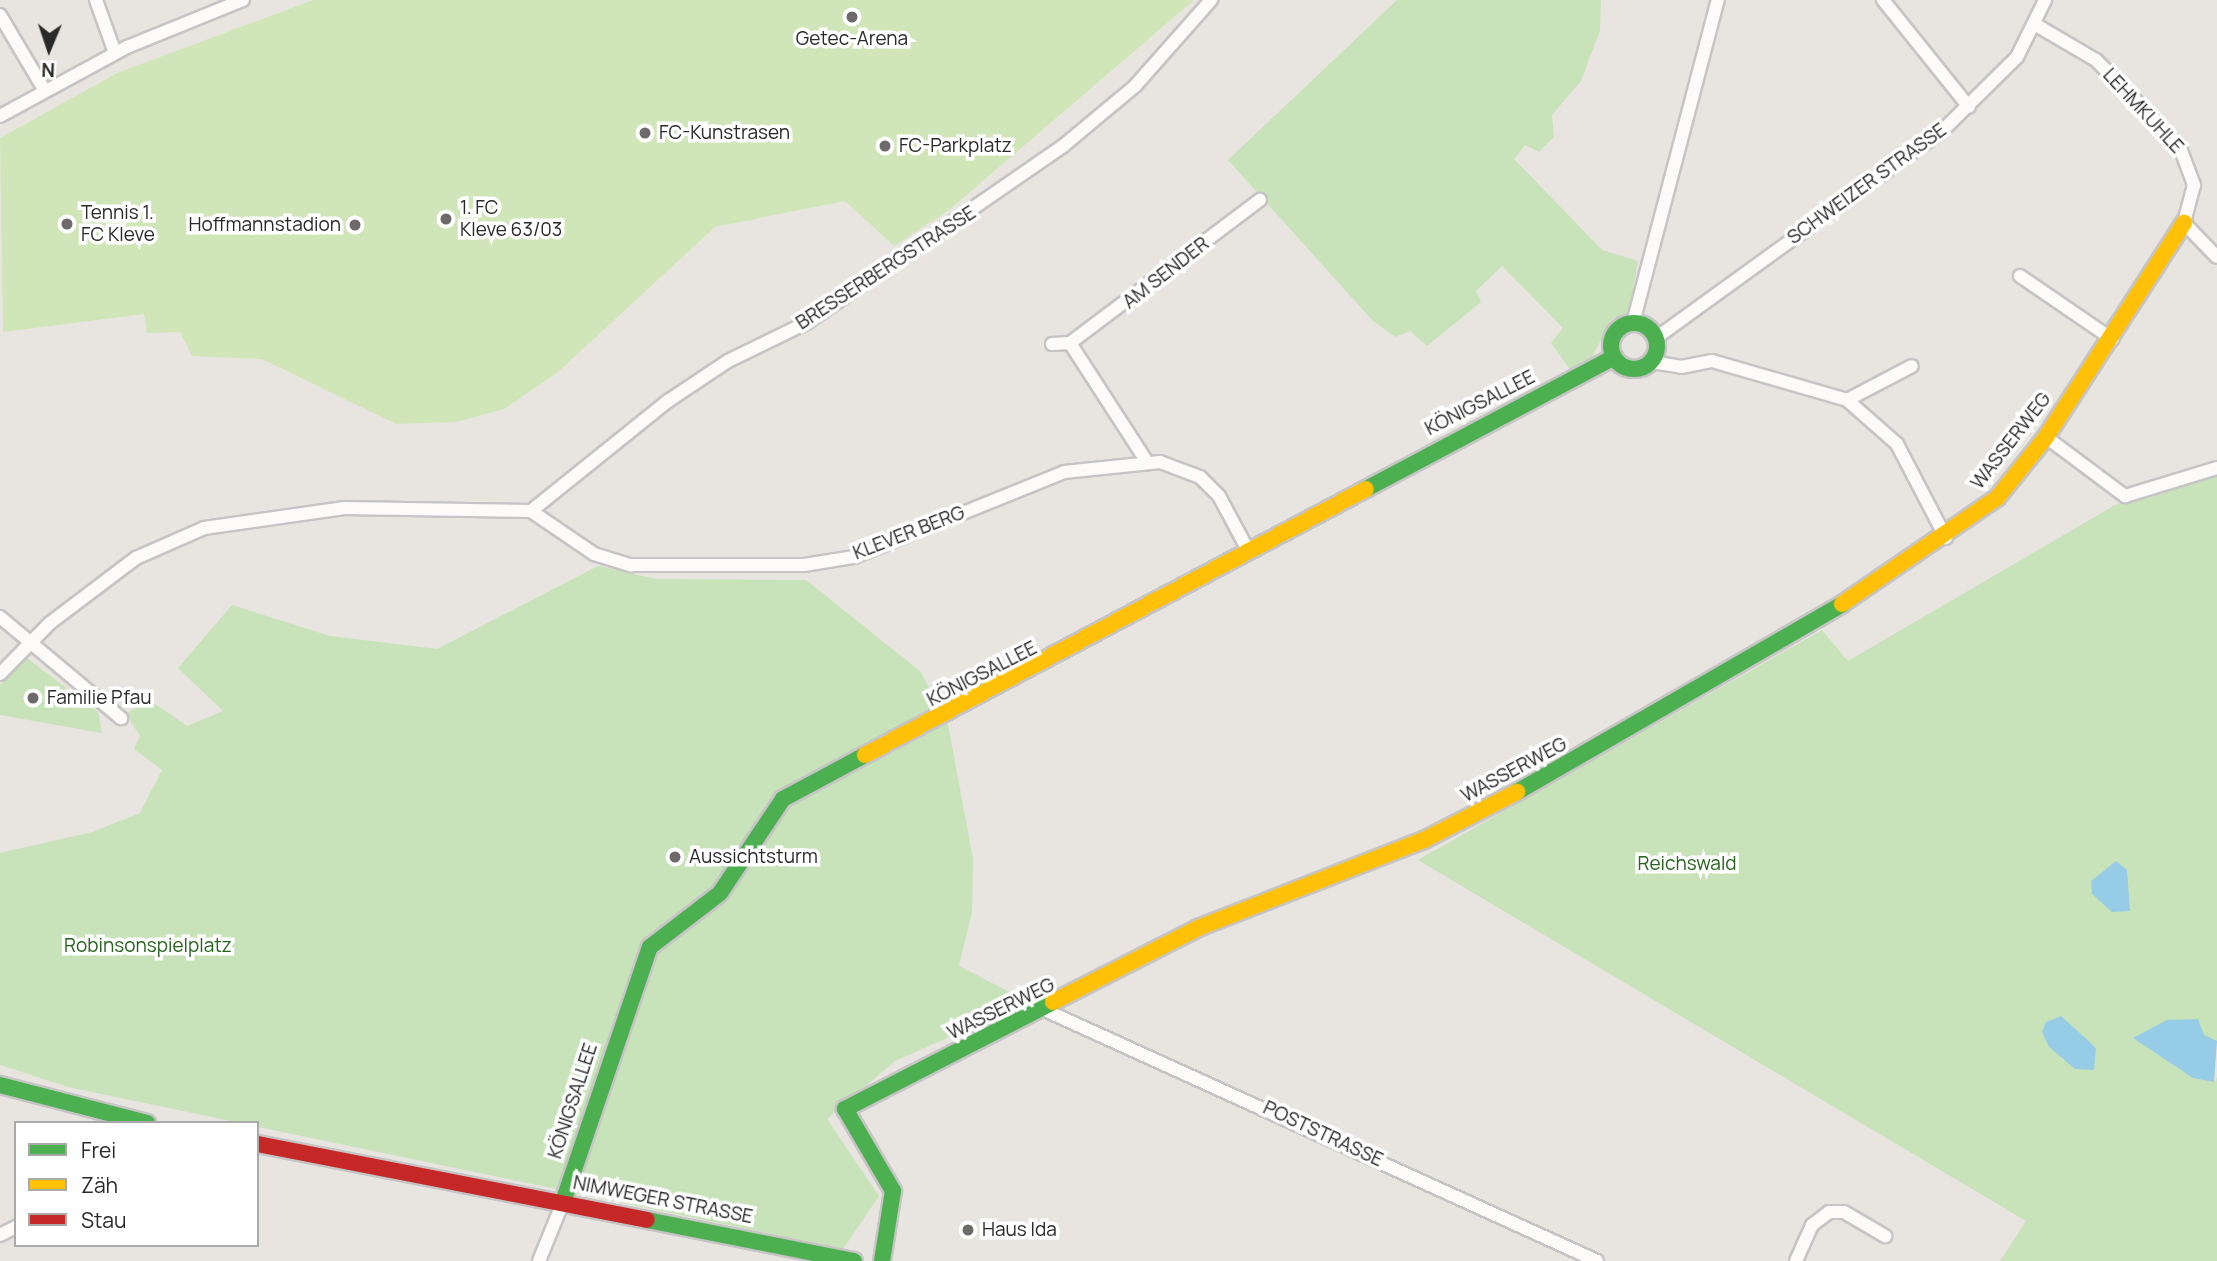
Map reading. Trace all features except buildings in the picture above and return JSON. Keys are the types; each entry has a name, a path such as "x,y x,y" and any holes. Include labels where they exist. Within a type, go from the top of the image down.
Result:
{"street":[{"path":"96,0 115,53"},
{"path":"0,116 115,53 243,0"},
{"name":"BRESSERBERGSTRASSE","path":"531,511 668,401 728,361 808,322 1063,146 1135,86 1211,0"},
{"path":"1718,0 1633,323 1616,332 1614,357 1634,369 1651,362 1681,367 1712,361 1847,400 1898,444 1946,538"},
{"path":"1883,0 1969,107"},
{"name":"SCHWEIZER STRASSE","path":"1656,338 1969,107 2017,57 2036,26 2045,0"},
{"path":"0,15 45,91"},
{"name":"LEHMKUHLE","path":"2036,26 2095,60 2179,145 2194,185 2184,223"},
{"name":"AM SENDER","path":"1070,343 1260,200"},
{"path":"2184,223 2217,257"},
{"name":"WASSERWEG","path":"882,1261 892,1191 845,1109 1046,1011 1198,928 1424,840 1561,769 1946,538 1997,498 2046,437 2112,339 2184,223"},
{"path":"2020,276 2112,339"},
{"path":"1633,323 1656,338 1651,362"},
{"path":"1052,344 1070,343 1147,462"},
{"name":"KÖNIGSALLEE","path":"563,1202 650,947 720,893 769,811 802,786 1081,646 1249,552 1614,357"},
{"path":"1847,400 1912,366"},
{"path":"2046,437 2125,496 2217,468"},
{"name":"KLEVER BERG","path":"531,511 594,554 631,565 804,565 854,556 1064,472 1147,462 1183,466 1200,477 1219,496 1249,552"},
{"path":"0,674 30,641 136,558 204,528 345,508 531,511"},
{"path":"0,617 121,718"},
{"name":"POSTSTRASSE","path":"1046,1011 1597,1261"},
{"path":"0,1085 139,1121"},
{"name":"NIMWEGER STRASSE","path":"259,1144 854,1261"},
{"path":"539,1261 563,1202"},
{"path":"1796,1261 1812,1226 1829,1212 1844,1212 1885,1236"}],"green space":[{"name":"1. FC Kleve 63/03","path":"313,0 1193,1 949,210 894,246 845,201 715,227 558,372 504,409 456,422 396,424 262,359 192,356 180,332 147,333 144,314 3,332 0,138 117,73"},
{"path":"1397,0 1601,0 1600,30 1581,81 1552,115 1554,137 1539,152 1525,145 1514,159 1602,250 1638,261 1629,312 1612,319 1591,359 1571,371 1551,343 1563,328 1502,266 1476,291 1481,302 1427,346 1410,331 1395,337 1372,320 1228,160"},
{"name":"Reichswald","path":"2217,474 2217,1041 2148,1031 2133,1038 2214,1082 2217,1077 2217,1261 2000,1261 2026,1221 1418,860 1822,630 1848,661 2115,505","holes":["2061,1016 2096,1048 2063,1060 2042,1032"]},
{"name":"Robinsonspielplatz","path":"598,566 656,579 806,580 921,672 948,724 973,859 972,912 959,966 1029,1002 895,1061 827,1119 879,1196 843,1249 259,1127 259,1121 231,1121 68,1087 0,1065 0,853 92,832 140,813 162,770 134,749 140,736 126,714 148,699 187,726 223,711 178,668 232,605 330,636 437,649"},
{"path":"27,658 98,712 102,733 0,715 0,685"}],"water":[{"path":"2116,861 2127,870 2130,911 2112,912 2092,894 2091,881"},
{"path":"2061,1016 2096,1048 2094,1070 2075,1069 2049,1047 2042,1032 2046,1022"},
{"path":"2198,1019 2204,1035 2217,1041 2214,1082 2193,1078 2133,1038 2167,1020"}],"traffic: fast":[{"path":"1634,323 1650,330 1657,346 1650,362 1634,369 1618,362 1611,346 1618,330 1634,323"},
{"path":"1366,489 1614,357"},
{"path":"1517,792 1842,604"},
{"path":"563,1202 650,947 720,893 783,799 865,755"},
{"path":"882,1261 893,1191 845,1109 1053,1002"},
{"path":"0,1085 139,1121"},
{"path":"647,1220 854,1261"}],"traffic: slow":[{"path":"1842,604 1997,498 2046,437 2184,223"},
{"path":"865,755 1366,489"},
{"path":"1053,1002 1198,928 1424,840 1517,792"}],"traffic: jam":[{"path":"259,1144 647,1220"}],"place":[{"name":"Getec-Arena","path":"852,17"},
{"name":"FC-Kunstrasen","path":"645,133"},
{"name":"FC-Parkplatz","path":"885,146"},
{"name":"1. FC Kleve 63/03","path":"446,219"},
{"name":"Tennis 1. FC Kleve","path":"67,224"},
{"name":"Hoffmannstadion","path":"355,225"},
{"name":"Familie Pfau","path":"33,698"},
{"name":"Aussichtsturm","path":"675,857"},
{"name":"Haus Ida","path":"968,1230"}]}
